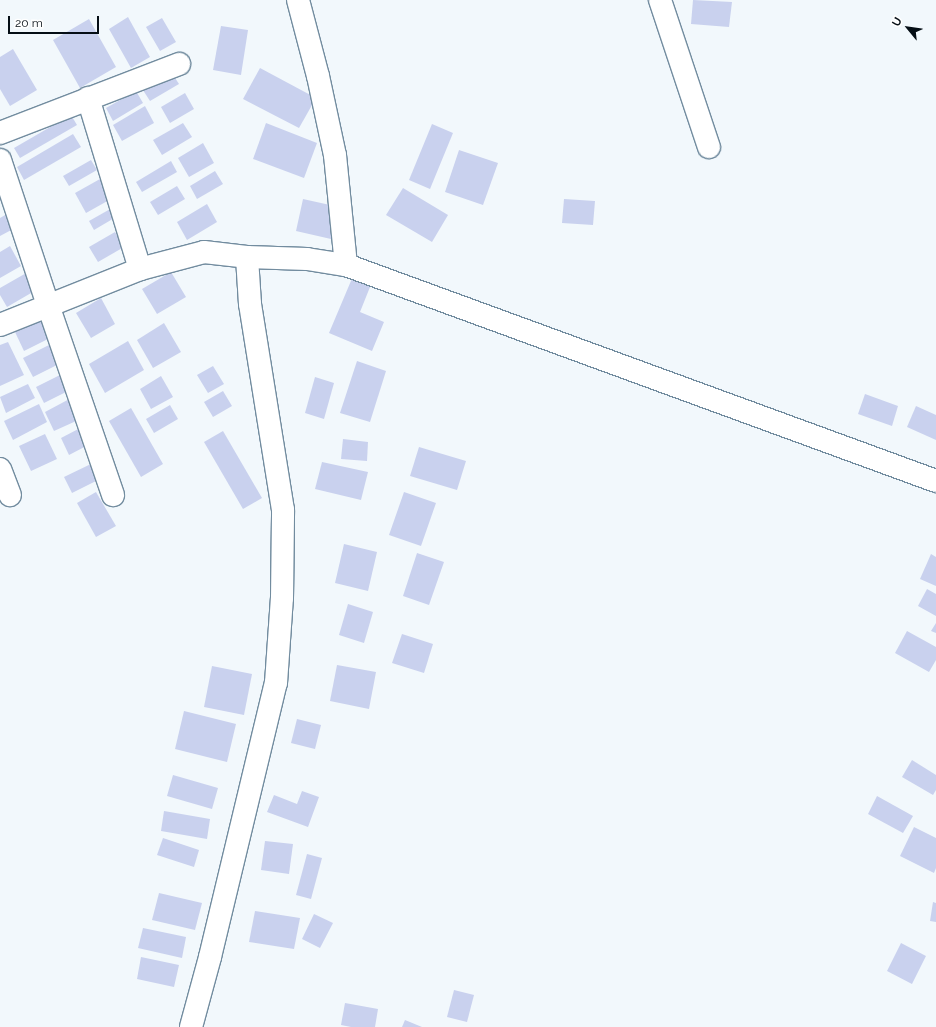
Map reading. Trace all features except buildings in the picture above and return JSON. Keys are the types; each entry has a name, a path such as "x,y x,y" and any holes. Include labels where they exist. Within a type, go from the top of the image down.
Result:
{"street":[{"path":"298,0 318,76 335,155 346,265"},
{"path":"660,0 709,147"},
{"path":"0,133 179,64"},
{"path":"88,98 140,269"},
{"path":"0,160 48,306 114,495"},
{"path":"0,326 140,269 204,252 246,257 307,259 346,265 936,481"},
{"path":"191,1027 212,950 276,683 282,598 283,510 250,304 246,257"},
{"path":"0,469 10,495"}]}
